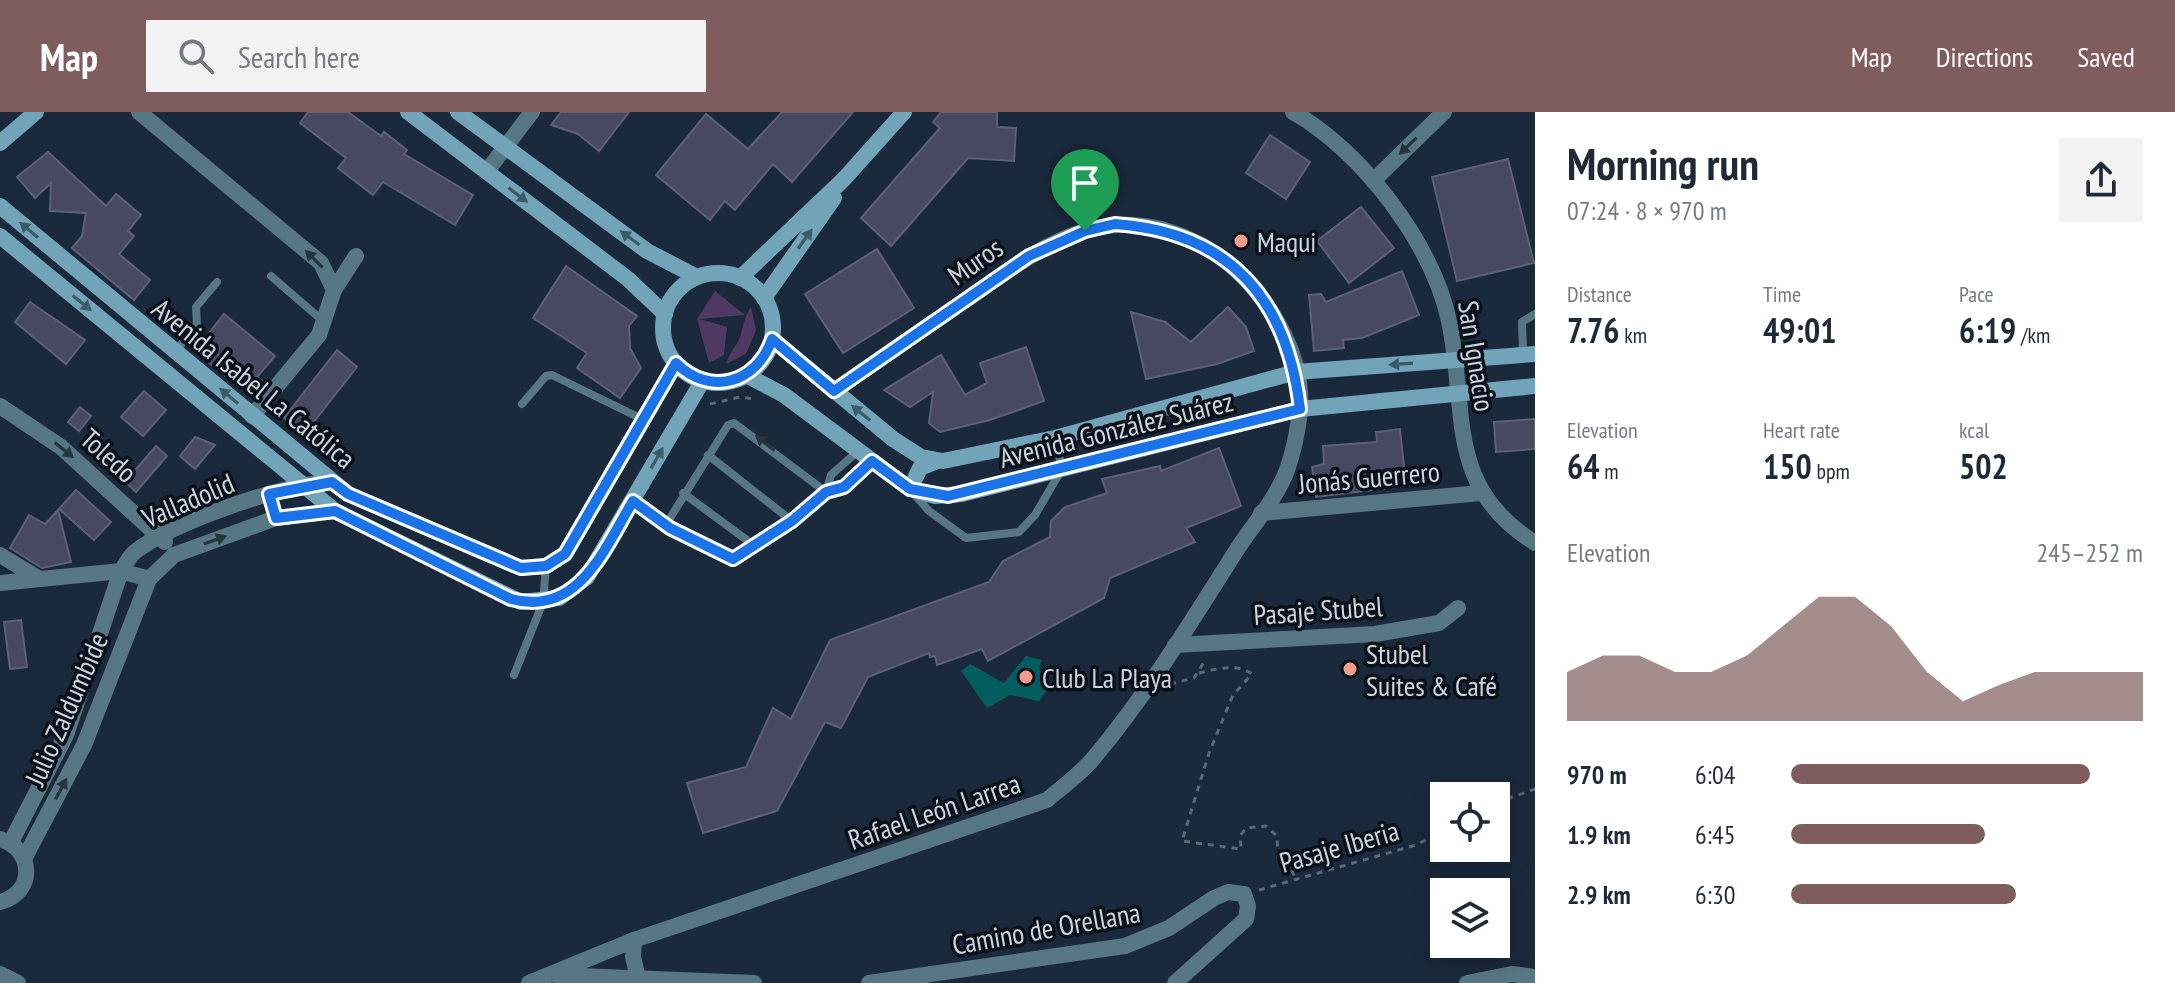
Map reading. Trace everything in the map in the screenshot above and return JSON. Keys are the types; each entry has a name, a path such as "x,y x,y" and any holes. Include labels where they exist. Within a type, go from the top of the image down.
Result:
{"main road":[{"path":"0,143 36,112"},
{"path":"408,112 628,279 665,314"},
{"path":"458,112 647,251 697,277"},
{"path":"740,278 844,179 904,112"},
{"path":"764,298 844,179"},
{"name":"Avenida Isabel La Católica","path":"0,206 348,494 521,568 546,566"},
{"name":"Avenida Isabel La Católica","path":"0,236 335,511 511,599 543,602"},
{"path":"719,273 740,278 764,298 773,325 767,353 746,375 725,382 703,380 676,363 666,339 665,314 681,288 697,277 719,273"},
{"path":"772,339 893,439 921,457 938,461"},
{"name":"Avenida González Suárez","path":"938,461 1055,438 1296,372 1529,354"},
{"path":"546,566 565,554 676,363"},
{"name":"Avenida González Suárez","path":"746,375 784,395 910,489 948,496 1300,409 1457,391 1535,386"},
{"path":"543,602 571,592 587,577 703,380"},
{"path":"869,458 890,464 897,457 898,447 893,439"},
{"path":"910,489 920,468 938,461"}],"street":[{"path":"139,112 321,263 334,290"},
{"path":"487,171 532,112"},
{"name":"San Ignacio","path":"1293,112 1334,140 1373,181 1412,235 1433,274 1450,325 1468,462 1481,493 1509,523 1535,543"},
{"path":"1373,181 1444,112"},
{"name":"Muros","path":"834,391 1029,256 1085,231 1115,224 1153,227 1184,236 1228,263 1272,312 1296,372 1300,409"},
{"path":"252,416 319,335 334,290 356,256"},
{"name":"Toledo","path":"0,406 61,447 160,535 174,555"},
{"name":"Rafael León Larrea","path":"529,983 634,940 1047,800 1091,761 1175,645 1261,513 1287,471 1300,409"},
{"name":"Valladolid","path":"121,571 133,553 160,535 269,494 303,485 332,482"},
{"name":"Jonás Guerrero","path":"1261,513 1481,493"},
{"path":"269,494 276,518"},
{"name":"Valladolid","path":"149,579 174,555 276,518 335,511"},
{"path":"0,555 38,578"},
{"path":"0,583 121,571 149,579"},
{"name":"Julio Zaldumbide","path":"6,840 66,735 121,571"},
{"name":"Julio Zaldumbide","path":"1,904 11,899 24,885 27,876 25,857 84,745 149,579"},
{"name":"Pasaje Stubel","path":"1175,645 1375,634 1439,623 1458,608"},
{"path":"6,840 25,857"},
{"name":"Camino de Orellana","path":"869,983 960,977 1125,946 1169,928 1214,898 1228,892 1244,894"},
{"path":"1175,983 1246,919 1248,906 1244,894"},
{"path":"634,940 633,957 638,978"},
{"path":"0,974 18,983"},
{"path":"1467,983 1512,974 1535,977"},
{"path":"549,975 754,983"}],"lane":[{"path":"271,276 323,322"},
{"path":"175,352 197,324 196,307 217,282"},
{"path":"1529,354 1522,322 1535,314"},
{"path":"522,404 546,376 552,375 642,419"},
{"path":"667,523 728,425 740,424 826,492"},
{"path":"910,489 929,511 966,538 998,537 1019,532 1062,469 1055,438"},
{"path":"708,455 792,521"},
{"path":"826,492 831,475 869,458"},
{"path":"633,501 670,528 729,559 792,521 826,492 844,487 869,458"},
{"path":"683,493 755,546"},
{"path":"514,675 543,602 546,566"}],"path":[{"path":"704,407 740,397 761,400"},
{"path":"1199,673 1206,659 1205,644"},
{"path":"1168,684 1186,683 1199,673 1220,668 1242,669 1252,674 1233,695 1209,753 1182,841 1241,849 1240,836 1246,828 1266,826 1277,836 1278,858 1291,868 1295,878"},
{"path":"1510,798 1535,789"},
{"name":"Pasaje Iberia","path":"1244,894 1416,845 1430,838"}],"shaded area":[{"path":"715,291 745,315 700,319 727,327 724,355 709,363 697,319"},
{"path":"751,307 756,330 746,354 726,364 740,338"},
{"name":"Club La Playa","path":"1026,656 1042,660 1039,669 1049,688 1039,701 1010,695 987,708 961,671 970,664 1004,683"}],"building":[{"path":"308,112 348,112 381,136 384,132 407,150 404,154 473,195 455,225 383,182 373,195 338,168 346,158 300,123"},
{"path":"561,112 629,112 599,151 578,134 551,125"},
{"path":"782,112 853,112 792,182 773,164 735,210 725,201 710,220 656,175 706,114 748,149"},
{"path":"941,112 997,112 997,127 1016,128 1014,161 968,158 891,246 861,218 940,128 933,122"},
{"path":"1270,135 1310,162 1286,199 1246,173"},
{"path":"48,152 106,206 116,194 141,215 128,231 134,236 119,254 150,280 134,300 72,248 82,236 86,213 50,211 51,183 35,198 17,177"},
{"path":"1508,159 1534,263 1457,281 1432,177"},
{"path":"1361,207 1394,248 1349,283 1317,241"},
{"path":"877,249 914,308 843,353 805,294"},
{"path":"566,266 637,316 629,326 630,348 641,368 620,398 577,368 587,353 533,318"},
{"path":"1402,271 1419,315 1362,338 1343,340 1344,348 1314,351 1309,295 1321,294 1326,302"},
{"path":"30,302 85,340 66,364 15,322"},
{"path":"1228,307 1246,327 1254,351 1217,364 1146,379 1131,312 1165,322 1191,342"},
{"path":"224,314 275,356 257,377 265,383 256,394 239,380 235,384 195,351"},
{"path":"1026,347 1044,401 990,420 940,432 929,423 933,392 910,407 884,390 941,355 965,395 987,383 980,363"},
{"path":"337,350 357,367 304,434 284,418"},
{"path":"144,391 166,410 143,436 121,417"},
{"path":"80,407 91,416 79,431 68,422"},
{"path":"1535,419 1535,449 1496,452 1494,422"},
{"path":"1400,429 1406,486 1316,497 1312,467 1324,464 1323,446 1377,442 1376,432"},
{"path":"195,437 215,445 195,469 180,456"},
{"path":"156,446 167,456 136,492 125,482"},
{"path":"1219,448 1241,506 1186,528 1195,542 1110,578 1104,598 988,661 982,649 937,665 935,656 930,657 929,653 868,677 841,728 825,722 777,811 703,833 687,783 746,767 773,708 791,719 830,640 989,582 1003,561 1050,537 1051,521 1065,507 1107,493 1102,479 1160,466 1161,471"},
{"path":"76,490 111,522 94,540 59,509"},
{"path":"58,510 71,562 42,568 10,548 29,515 45,524"},
{"path":"21,620 27,667 10,669 4,622"}],"place":[{"name":"Maqui","path":"1241,241"},
{"name":"Stubel Suites & Café","path":"1350,669"},
{"name":"Club La Playa","path":"1026,677"}],"route":[{"path":"1115,224 1153,227 1184,236 1228,263 1259,294 1283,332 1296,372 1300,409 948,496 922,494 910,489 872,461 844,487 826,492 792,521 733,559 670,528 633,501 587,577 571,592 543,602 511,599 335,511 276,518 269,494 303,485 332,482 348,494 512,565 521,568 546,566 565,554 676,363 703,380 736,380 758,366 772,339 834,391 1029,256 1085,231 1115,224"}]}
